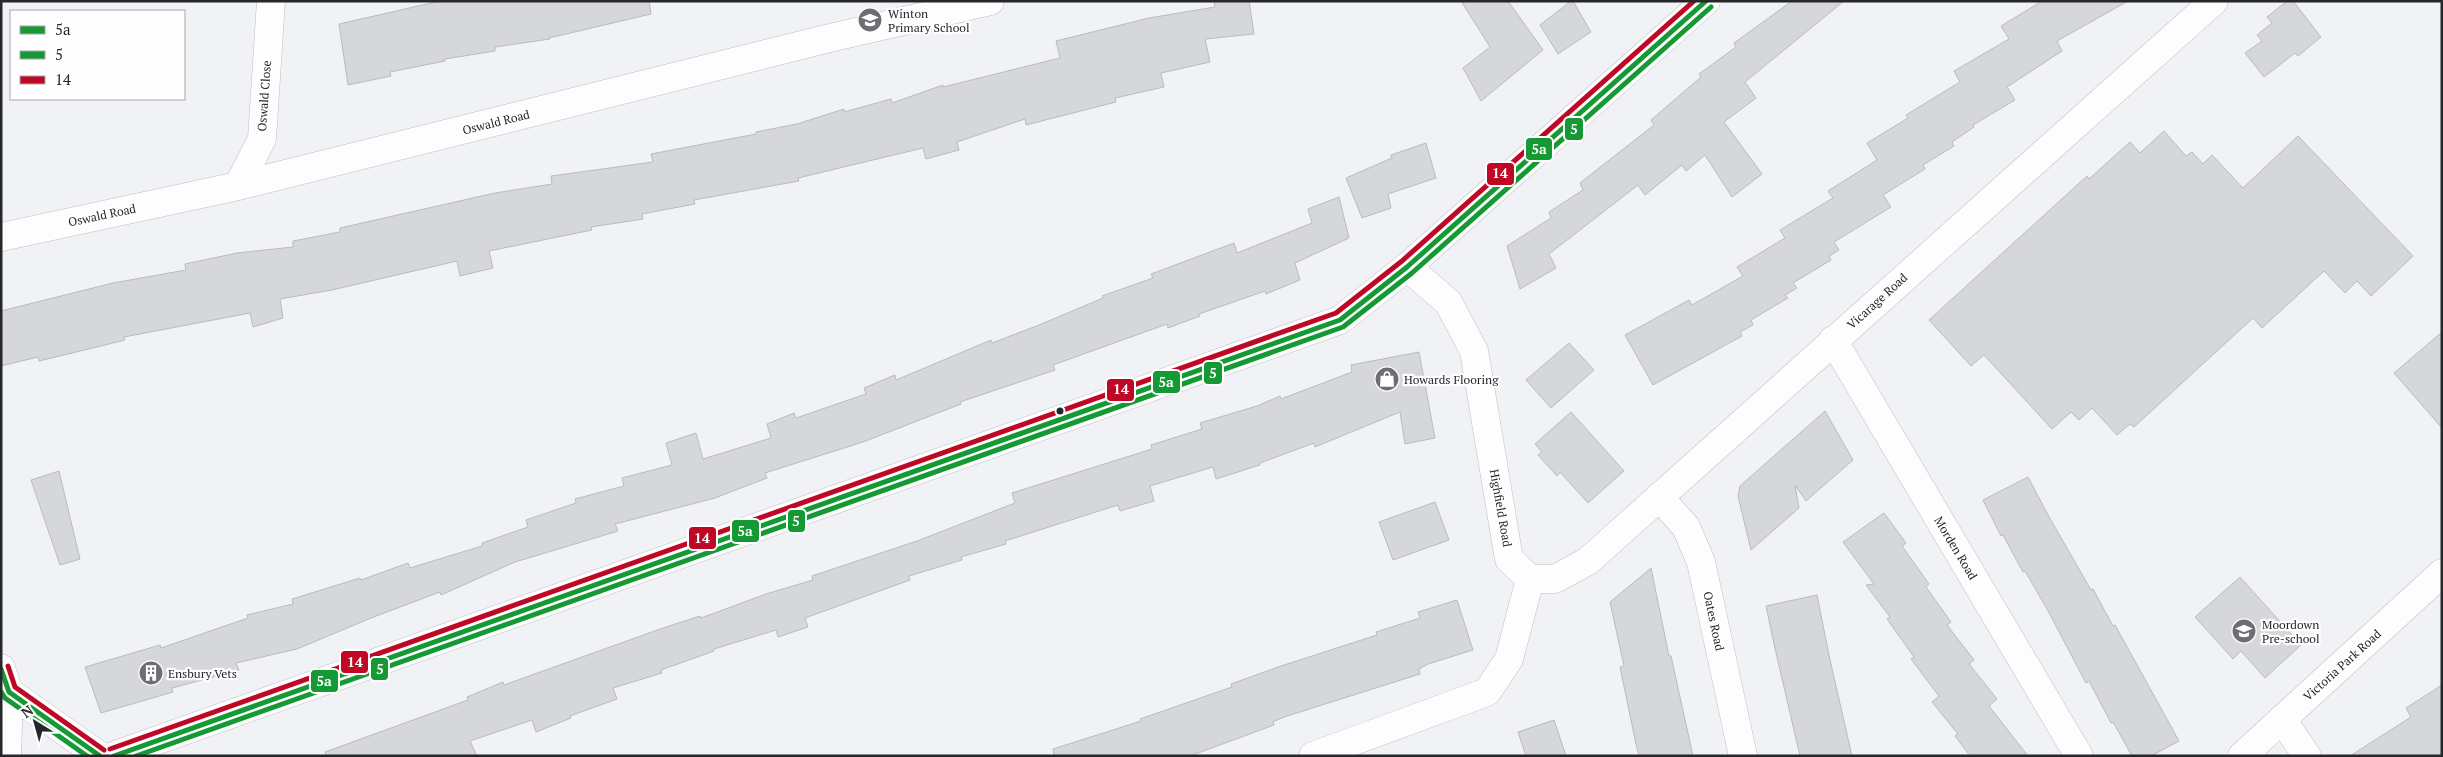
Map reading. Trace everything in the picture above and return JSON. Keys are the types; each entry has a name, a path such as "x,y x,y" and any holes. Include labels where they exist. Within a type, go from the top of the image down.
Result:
{"street":[{"name":"Oswald Close","path":"238,186 262,139 271,1"},
{"name":"Oswald Road","path":"1,237 238,186 834,37 990,1"},
{"path":"113,756 1340,320 1407,267 1706,1"},
{"name":"Vicarage Road","path":"1530,579 1555,579 1588,561 2214,1"},
{"name":"Highfield Road","path":"1407,267 1448,302 1474,351 1509,559 1530,579"},
{"name":"Morden Road","path":"1833,340 2079,756"},
{"name":"Oates Road","path":"1659,497 1686,527 1701,562 1743,756"},
{"name":"Victoria Park Road","path":"2242,756 2442,573"},
{"path":"1313,756 1487,692 1508,659 1530,579"},
{"path":"5,680 7,756"},
{"path":"5,680 100,756"},
{"path":"2282,720 2307,756"}],"building":[{"path":"440,1 649,1 651,14 550,39 495,47 495,51 445,59 445,61 390,72 391,76 348,85 339,24"},
{"path":"1214,1 1249,1 1254,34 1205,39 1210,62 1161,73 1164,87 1115,98 1116,102 1026,125 1025,119 957,142 959,150 926,159 923,148 798,178 799,181 694,200 695,204 642,214 643,219 591,227 592,230 489,251 493,268 460,276 457,261 332,290 280,299 283,318 253,327 250,313 124,337 125,340 39,361 38,357 1,366 1,311 113,283 186,270 185,264 237,253 293,247 293,241 340,232 340,228 495,193 552,184 551,176 653,162 651,154 756,134 756,132 797,124 844,109 844,112 891,99 892,103 943,85 943,87 1060,58 1056,41 1149,18 1215,7"},
{"path":"1461,1 1508,1 1543,50 1481,101 1463,68 1490,47"},
{"path":"1573,1 1591,32 1558,54 1540,25"},
{"path":"1792,1 1844,1 1745,82 1756,98 1724,122 1762,174 1732,197 1705,155 1686,171 1682,165 1645,195 1638,185 1549,254 1556,268 1520,289 1507,246 1551,218 1549,212 1583,190 1580,183 1654,125 1651,120 1701,77 1699,74 1736,47 1734,43"},
{"path":"2042,1 2128,1 2057,41 2062,51 2007,87 2015,100 1973,125 1974,127 1952,142 1954,146 1923,165 1925,169 1883,195 1891,207 1834,242 1839,250 1829,256 1831,260 1793,283 1797,288 1785,295 1788,298 1751,320 1753,325 1740,332 1742,336 1653,385 1625,335 1689,300 1692,305 1743,276 1737,267 1785,238 1780,230 1833,198 1828,191 1877,160 1867,143 1908,118 1906,115 1960,82 1954,71 2009,39 2001,26"},
{"path":"2287,1 2293,1 2321,37 2298,56 2295,53 2264,77 2245,53 2262,41 2257,35 2272,23 2267,17"},
{"path":"2164,131 2186,156 2192,152 2203,164 2212,155 2243,188 2298,136 2413,256 2371,296 2357,281 2345,293 2324,271 2262,328 2253,318 2134,427 2130,424 2117,435 2092,408 2079,420 2071,412 2052,429 1984,355 1971,366 1929,320 2087,176 2089,179 2130,142 2140,153"},
{"path":"1426,143 1436,178 1388,194 1391,208 1362,218 1346,178 1392,158 1391,155"},
{"path":"1339,197 1349,238 1295,263 1300,280 1266,294 1265,291 1199,314 1200,316 1168,328 1167,324 1053,365 1055,370 960,402 961,404 863,442 765,473 767,478 715,498 615,524 618,531 515,562 441,595 440,592 297,649 236,663 239,670 172,688 173,692 101,713 85,667 160,645 161,648 248,618 247,615 293,604 292,599 360,578 361,580 408,563 410,568 482,546 482,543 528,527 526,520 576,503 575,499 624,486 622,478 672,465 666,443 696,433 703,459 771,438 767,424 794,413 796,418 866,394 864,388 895,375 896,380 991,340 992,343 1039,325 1103,298 1102,296 1153,278 1151,274 1234,243 1237,253 1312,223 1308,209"},
{"path":"2442,332 2442,428 2394,373"},
{"path":"1569,343 1594,370 1551,408 1526,380"},
{"path":"1419,352 1435,438 1405,444 1400,412 1315,447 1314,443 1260,463 1260,465 1216,479 1213,467 1150,486 1154,501 1120,511 1118,505 1005,541 1006,544 961,557 962,560 909,576 910,580 805,618 808,627 778,637 776,630 714,649 714,651 661,670 662,673 613,688 617,699 570,716 571,718 536,732 532,720 470,741 477,756 326,756 325,752 468,700 467,697 503,682 504,685 663,628 700,616 701,618 766,594 813,580 812,576 917,541 1015,503 1012,493 1152,449 1151,445 1202,429 1200,423 1257,406 1280,396 1281,399 1352,372 1351,365"},
{"path":"1825,411 1853,460 1806,501 1795,485 1799,508 1751,550 1738,496 1740,486"},
{"path":"1571,412 1624,471 1588,503 1560,472 1557,476 1538,455 1542,452 1535,444"},
{"path":"59,471 80,559 60,565 31,480"},
{"path":"2028,477 2091,590 2093,589 2113,626 2115,625 2179,741 2151,756 2132,756 2113,722 2111,723 2089,681 2086,683 2047,609 2025,571 2023,572 2003,535 2001,536 1983,500"},
{"path":"1435,502 1449,540 1393,560 1379,522"},
{"path":"1884,513 1906,543 1902,546 1929,584 1926,587 1951,622 1947,625 1974,660 1969,664 1997,699 1989,706 2028,756 1970,756 1955,736 1958,734 1932,702 1939,696 1911,659 1914,657 1887,619 1890,617 1866,585 1874,584 1843,542"},
{"path":"1651,568 1669,656 1671,656 1693,756 1639,756 1636,744 1620,667 1624,666 1610,602"},
{"path":"2240,577 2301,645 2265,678 2241,651 2233,659 2195,617"},
{"path":"1817,595 1852,756 1800,756 1774,644 1766,606"},
{"path":"1457,600 1473,650 1428,664 1419,669 1420,674 1284,717 1273,722 1274,725 1190,756 1054,756 1053,749 1141,721 1140,719 1232,687 1231,684 1377,635 1376,632 1420,618 1418,612"},
{"path":"2442,685 2442,756 2350,756 2411,717 2406,708"},
{"path":"1554,720 1566,756 1526,756 1518,732"}],"transit line":[{"name":"14","path":"110,749 1336,313 1402,261 1694,1"},
{"name":"5a","path":"114,756 1340,320 1407,267 1706,1"},
{"name":"5","path":"136,756 1343,327 1412,273 1711,7"},
{"name":"14","path":"8,666 15,687 104,750"},
{"name":"5a","path":"1,669 9,692 100,756"},
{"name":"5","path":"1,692 5,698 87,756"}],"place":[{"name":"Winton Primary School","path":"870,20"},
{"name":"Howards Flooring","path":"1387,379"},
{"name":"Moordown Pre-school","path":"2244,631"},
{"name":"Ensbury Vets","path":"151,673"}]}
